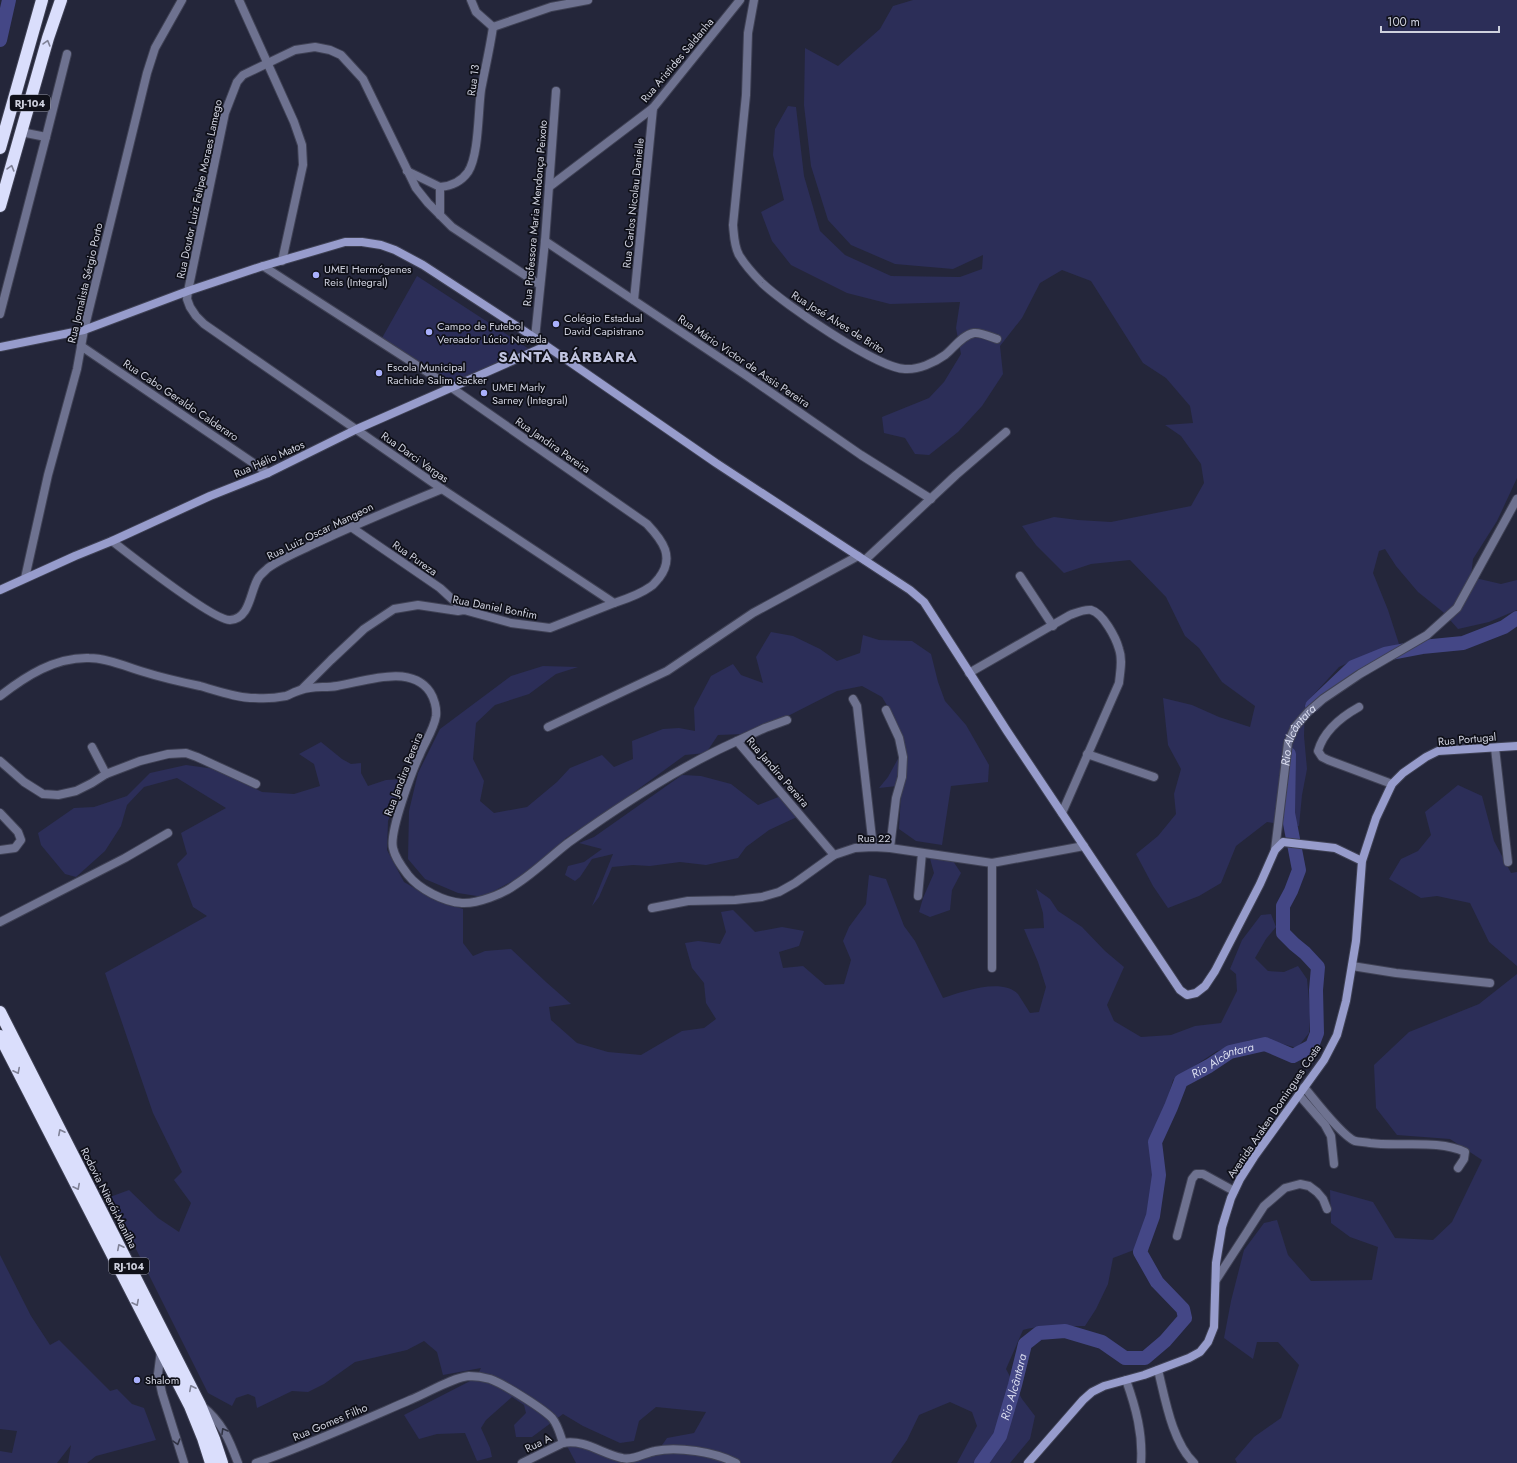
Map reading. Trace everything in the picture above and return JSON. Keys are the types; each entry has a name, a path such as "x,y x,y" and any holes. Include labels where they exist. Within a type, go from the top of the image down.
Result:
{"highway":[{"name":"RJ-104","path":"0,148 42,0"},
{"name":"RJ-104","path":"0,206 48,38 61,0"},
{"name":"Rodovia Niterói-Manilha","path":"0,1012 200,1405 222,1463"},
{"name":"RJ-104","path":"0,1036 190,1406 211,1463"}],"street":[{"name":"Rua Jornalista Sérgio Porto","path":"25,578 48,475 77,369 84,330 148,73 155,48 182,0"},
{"path":"239,0 294,122 302,145 303,165 282,261"},
{"path":"471,0 476,12 493,27 551,7 588,0"},
{"name":"Rua Aristides Saldanha","path":"549,187 653,108 740,0"},
{"name":"Rua José Alves de Brito","path":"754,0 748,33 746,95 733,225 738,253 763,283 787,303 828,331 882,363 905,369 926,366 944,356 967,336 974,333 997,339"},
{"name":"Rua 13","path":"440,187 452,186 462,179 473,160 481,92 493,27"},
{"name":"Rua Doutor Luiz Felipe Moraes Lamego","path":"188,291 224,113 239,78 267,62 295,50 315,47 330,50 341,55 363,79 416,188 440,216 452,227 540,285"},
{"path":"0,314 68,54"},
{"name":"Rua Professora Maria Mendonça Peixoto","path":"535,338 545,242 556,91"},
{"name":"Rua Carlos Nicolau Danielle","path":"634,300 653,108"},
{"path":"21,132 46,137"},
{"path":"407,171 440,187 440,216"},
{"path":"0,347 84,330 188,291 263,266 344,242 362,242 381,245 395,250 423,265 535,338 716,463 910,590 924,602 1171,979 1180,990 1187,995 1196,993 1205,986 1215,971 1260,884 1275,850 1288,743 1295,727 1308,712 1323,699 1360,674 1427,635 1458,608 1517,499"},
{"name":"Rua Mário Victor de Assis Pereira","path":"545,242 634,300 862,455 931,499"},
{"name":"Rua Jandira Pereira","path":"263,266 452,388 647,524 658,536 665,547 667,561 662,573 652,586 633,596 614,603"},
{"name":"Rua Darci Vargas","path":"188,291 187,299 190,308 204,324 442,489 614,603"},
{"name":"Rua Cabo Geraldo Calderaro","path":"81,346 268,473"},
{"name":"Rua Hélio Matos","path":"0,590 210,496 268,473 357,429 546,346"},
{"path":"548,727 667,671 753,613 861,558 931,499 1006,432"},
{"name":"Rua Luiz Oscar Mangeon","path":"112,541 200,606 222,619 231,620 238,617 244,611 259,577 267,569 278,562 351,527 442,489"},
{"name":"Rua Pureza","path":"351,527 440,588 464,610"},
{"path":"1020,576 1053,626"},
{"name":"Rua Daniel Bonfim","path":"302,689 330,660 364,629 394,609 418,605 458,611 464,610 512,623 550,628 614,603"},
{"path":"969,672 1053,626 1070,615 1083,610 1091,610 1097,613 1107,624 1120,649 1121,666 1118,683 1062,813"},
{"name":"Rua Jandira Pereira","path":"0,696 19,682 46,666 65,661 90,658 162,678 250,698 271,698 289,695 302,689 336,686 386,676 414,679 428,688 434,699 437,714 408,784 395,824 392,846 399,863 413,881 431,894 461,903 474,902 496,895 514,886 544,861 604,818 672,775 714,751 737,741 834,855"},
{"path":"853,699 857,706 873,847"},
{"path":"1358,707 1344,716 1333,726 1325,736 1318,750 1322,757 1328,760 1392,784"},
{"path":"886,710 899,738 903,757 902,777 896,798 890,848"},
{"path":"737,741 787,720"},
{"name":"Rua Portugal","path":"1362,861 1376,818 1392,784 1403,773 1426,757 1438,751 1517,746"},
{"path":"92,747 106,774"},
{"path":"1495,748 1508,862"},
{"path":"0,761 24,782 43,794 58,795 76,791 106,774 140,761 168,754 186,753 256,784"},
{"path":"1087,754 1154,777"},
{"path":"0,813 18,832 21,840 15,848 0,850"},
{"path":"0,922 125,858 168,834"},
{"path":"1275,850 1287,842 1335,848 1362,861"},
{"name":"Rua 22","path":"652,908 688,901 735,900 762,897 779,892 795,883 834,855 856,848 890,848 992,863 1084,846"},
{"path":"918,896 922,853"},
{"name":"Avenida Araken Domingues Costa","path":"1028,1463 1083,1400 1092,1392 1104,1386 1158,1370 1189,1358 1200,1352 1208,1342 1214,1327 1216,1263 1222,1227 1234,1191 1254,1157 1324,1060 1337,1034 1346,1001 1356,941 1362,861"},
{"path":"992,863 992,968"},
{"path":"1352,966 1396,973 1490,984"},
{"path":"1304,1088 1340,1129 1354,1140 1381,1145 1422,1144 1458,1149 1465,1152 1464,1159 1458,1168"},
{"path":"1299,1095 1325,1125 1331,1136 1334,1164"},
{"path":"1177,1236 1192,1179 1196,1174 1202,1174 1234,1191"},
{"path":"1216,1280 1264,1206 1285,1188 1300,1184 1309,1186 1323,1199 1327,1209"},
{"path":"161,1350 158,1374 162,1393 184,1463"},
{"path":"1158,1370 1167,1410 1186,1456 1194,1463"},
{"name":"Rua Gomes Filho","path":"256,1463 282,1454 455,1380 468,1376 480,1376 492,1380 542,1410 557,1425 563,1443"},
{"path":"1126,1380 1140,1427 1142,1449 1141,1463"},
{"path":"200,1405 217,1419 231,1444 238,1463"},
{"path":"563,1443 576,1442 623,1459 670,1449 684,1449 719,1456 736,1463"},
{"name":"Rua A","path":"522,1463 563,1443"}],"shaded area":[{"path":"913,0 1517,0 1517,478 1497,521 1473,559 1471,577 1501,584 1517,580 1517,610 1489,622 1458,629 1443,612 1418,592 1396,566 1385,549 1379,551 1373,573 1388,610 1399,644 1363,656 1339,667 1305,704 1304,736 1307,769 1302,795 1299,826 1267,822 1236,846 1221,883 1199,896 1168,908 1153,886 1136,854 1158,836 1176,814 1174,794 1181,769 1168,745 1163,698 1192,705 1219,717 1250,727 1255,706 1222,682 1199,648 1185,636 1166,597 1130,560 1091,564 1064,573 1036,545 1022,526 1054,517 1111,522 1191,506 1204,483 1201,464 1181,436 1165,425 1193,423 1190,406 1166,378 1143,363 1091,281 1062,270 1040,283 1022,318 1000,346 1003,374 982,406 958,432 929,455 915,454 905,438 884,433 882,417 929,398 944,382 961,354 956,328 960,302 890,304 847,293 791,265 772,241 761,212 784,200 773,155 775,129 788,106 796,107 804,176 820,231 845,255 891,276 960,277 982,269 983,255 953,269 895,264 851,245 828,220 811,166 804,105 805,48 838,66 880,29 893,6"},
{"path":"417,276 529,349 453,382 382,338"},
{"path":"771,632 793,636 820,649 837,661 860,653 863,635 879,640 912,641 931,654 938,682 945,701 966,725 989,765 988,782 951,786 942,845 916,841 899,829 901,795 897,786 879,788 888,777 905,746 894,717 882,697 862,686 837,691 782,719 744,734 718,735 706,753 685,755 622,801 566,838 529,872 483,897 458,893 425,879 408,859 409,811 418,773 440,729 511,676 543,666 578,667 556,674 529,694 495,705 476,723 473,759 484,781 480,801 494,813 527,807 557,782 570,768 602,755 614,767 633,759 632,741 663,729 679,728 695,731 694,708 711,676 733,664 741,675 763,683 756,657"},
{"path":"321,742 342,759 351,764 361,763 361,773 368,786 386,780 404,779 388,821 387,850 404,882 435,900 463,909 463,943 473,956 485,951 511,949 571,1004 549,1007 551,1020 577,1043 608,1052 641,1055 682,1031 704,1028 716,1019 706,1003 704,983 692,968 685,943 698,941 720,944 726,932 721,912 733,910 755,932 782,927 804,931 799,946 779,952 783,968 803,966 825,985 844,984 851,960 843,941 849,927 866,904 869,875 886,879 904,926 915,941 943,998 981,987 1002,987 1011,989 1018,994 1030,1013 1039,1012 1046,987 1038,962 1024,929 1044,928 1043,913 1036,889 1050,899 1058,911 1082,927 1105,951 1124,967 1107,1005 1114,1021 1141,1037 1171,1035 1195,1026 1221,1023 1237,991 1236,974 1230,969 1242,940 1261,915 1271,914 1276,927 1266,939 1255,958 1268,971 1284,972 1298,966 1307,979 1310,1011 1309,1033 1297,1048 1268,1040 1250,1040 1217,1051 1173,1080 1164,1110 1150,1146 1154,1182 1149,1212 1134,1250 1113,1258 1108,1284 1096,1309 1085,1326 1046,1326 1023,1330 1006,1369 1022,1399 1035,1416 1030,1439 1010,1463 957,1463 977,1426 972,1412 950,1402 919,1415 907,1440 891,1463 576,1463 567,1446 599,1447 626,1455 660,1448 667,1438 694,1433 706,1412 656,1407 639,1421 634,1441 620,1443 583,1426 563,1414 532,1437 516,1437 514,1425 526,1413 524,1405 512,1397 486,1420 481,1428 490,1448 492,1457 477,1461 465,1433 437,1434 419,1439 404,1415 476,1378 481,1368 443,1375 437,1352 424,1341 407,1350 355,1362 324,1384 308,1392 292,1391 257,1408 255,1397 248,1394 236,1398 232,1406 208,1393 110,1197 129,1190 158,1218 179,1232 191,1203 174,1180 182,1172 153,1113 105,973 207,916 193,907 177,864 187,854 181,833 226,808 177,778 144,787 127,805 121,826 105,851 76,877 65,874 41,845 38,833 74,808 94,807 127,796 150,773 186,765 215,769 262,792 294,794 320,786 314,764 299,754"},
{"path":"682,775 701,776 731,784 758,805 781,796 797,817 769,830 746,847 738,858 706,865 680,862 650,866 633,865 612,867 599,897 592,906 613,854 592,859 580,877 575,881 565,875 568,866 584,862 602,849 579,843 594,837"},
{"path":"1458,785 1482,796 1494,841 1511,873 1517,872 1517,966 1489,942 1470,903 1437,896 1421,898 1389,879 1401,859 1418,851 1431,835 1425,812"},
{"path":"929,855 953,861 961,873 952,890 950,910 930,917 919,912 923,898 934,873"},
{"path":"1517,974 1517,1463 1237,1463 1235,1459 1254,1437 1281,1418 1299,1365 1278,1342 1257,1342 1253,1359 1224,1338 1231,1301 1244,1250 1264,1223 1277,1220 1288,1255 1311,1281 1372,1280 1378,1247 1350,1237 1331,1223 1330,1190 1373,1202 1395,1238 1433,1240 1452,1222 1482,1160 1450,1139 1397,1135 1376,1108 1374,1065 1409,1032 1479,1004"},
{"path":"0,1255 31,1316 50,1345 59,1340 110,1391 117,1389 132,1404 144,1408 156,1440 96,1456 87,1463 68,1463 71,1445 57,1463 0,1463 0,1451 12,1453 17,1431 0,1429"}],"waterway":[{"path":"0,40 9,0"},
{"name":"Rio Alcântara","path":"1312,706 1353,667 1385,654 1422,647 1463,643 1504,627 1517,618"},
{"name":"Rio Alcântara","path":"981,1463 1000,1436 1025,1344 1039,1333 1065,1331 1102,1342 1125,1358 1145,1358 1165,1341 1185,1318 1183,1309 1157,1282 1140,1252 1153,1216 1159,1175 1155,1142 1181,1081 1209,1066 1230,1052 1265,1044 1293,1056 1312,1046 1317,1033 1316,990 1318,967 1283,933 1283,906 1291,891 1299,870 1288,813 1289,754"}],"place":[{"name":"UMEI Hermógenes Reis (Integral)","path":"316,275"},
{"name":"Colégio Estadual David Capistrano","path":"556,324"},
{"name":"Campo de Futebol Vereador Lúcio Nevada","path":"429,332"},
{"name":"Escola Municipal Rachide Salim Sacker","path":"379,373"},
{"name":"UMEI Marly Sarney (Integral)","path":"484,393"},
{"name":"Shalom","path":"137,1380"}],"district":[{"name":"SANTA BÁRBARA","path":"568,357"}]}
